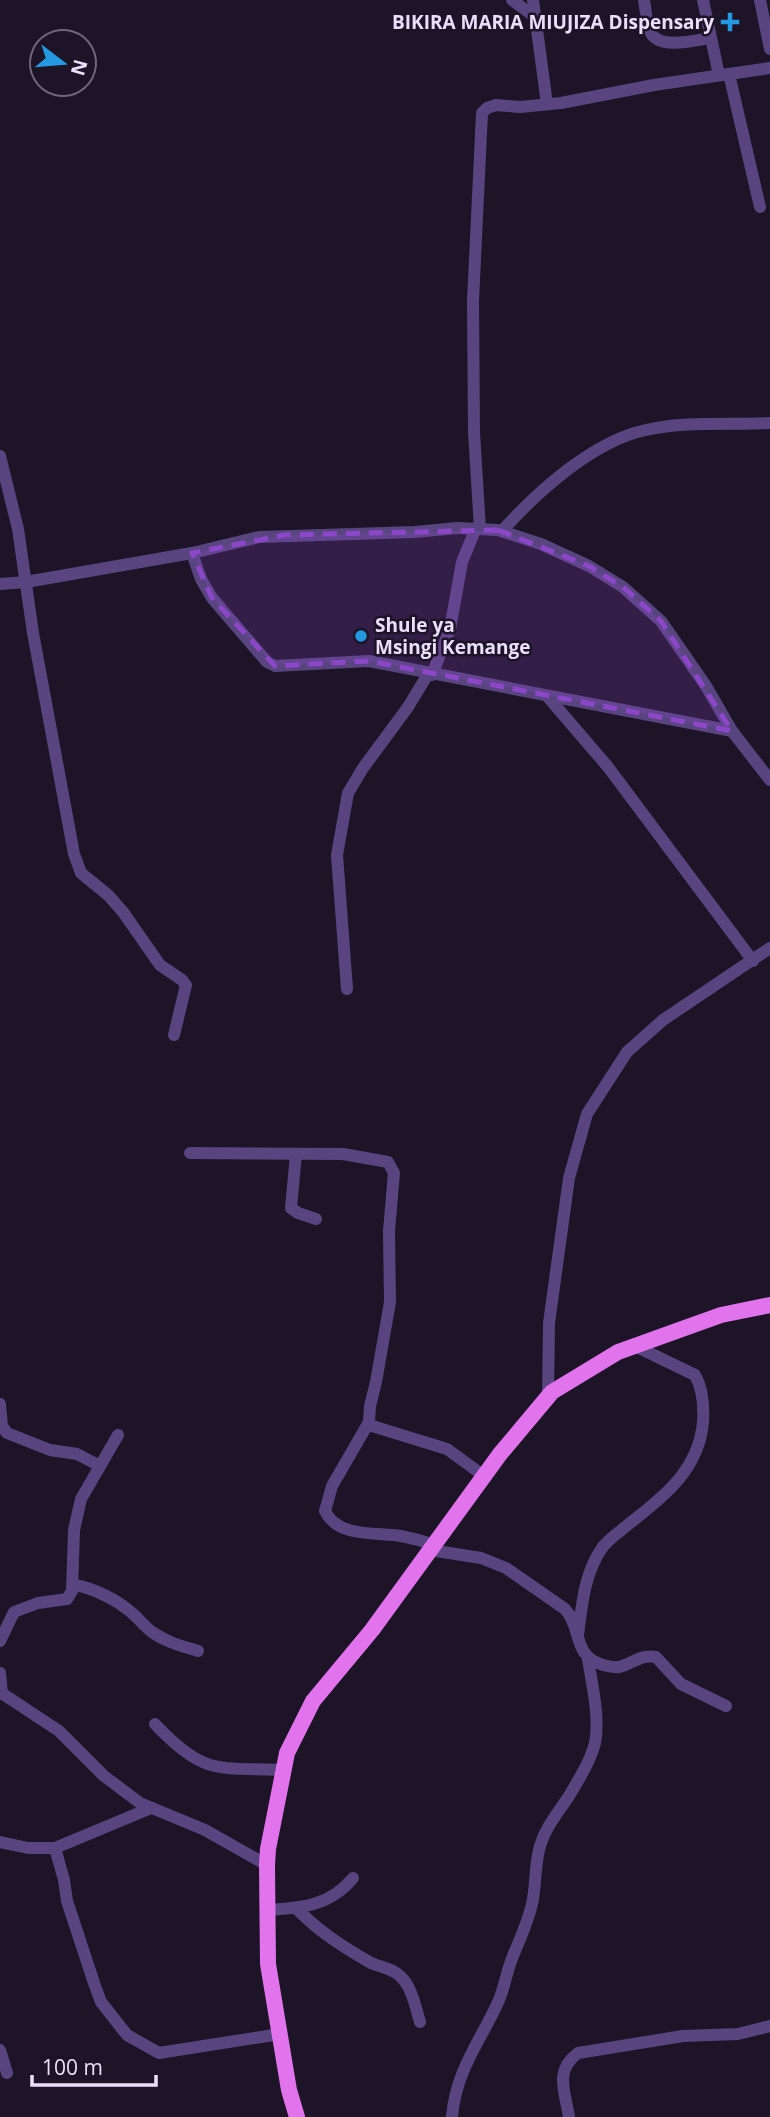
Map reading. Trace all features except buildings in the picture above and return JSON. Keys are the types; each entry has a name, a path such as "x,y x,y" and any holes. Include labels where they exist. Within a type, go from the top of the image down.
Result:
{"main road":[{"path":"297,2117 289,2090 268,1964 267,1865 287,1753 313,1701 373,1630 484,1476 552,1392 618,1352 721,1315 770,1305"}],"street":[{"path":"512,0 535,17"},
{"path":"533,0 547,104"},
{"path":"644,0 651,34 655,39 672,43 710,38"},
{"path":"703,0 710,38 724,75 760,206"},
{"path":"760,0 770,49"},
{"path":"347,989 337,855 348,793 430,675 450,629 462,562 478,529 473,301 482,113 496,105 520,107 547,104 770,68"},
{"path":"502,531 560,476 608,444 646,430 715,423 770,423"},
{"path":"0,456 18,529 74,854 81,873 108,895 123,912 160,965 186,985 174,1035"},
{"path":"0,584 26,582 192,552 259,537 478,529 502,531 541,544 589,566 623,587 661,621 706,686 732,732 770,780"},
{"path":"192,552 201,579 212,598 267,662 275,666 369,661 732,732"},
{"path":"548,697 608,767 753,961"},
{"path":"548,1397 550,1323 569,1178 587,1114 627,1052 663,1020 770,947"},
{"path":"190,1153 343,1154 388,1162 394,1173 389,1231 390,1302 369,1423 332,1486 325,1511 328,1518 337,1525 355,1532 403,1536 432,1548 481,1558 506,1568 565,1609 571,1616 588,1658 596,1720 595,1742 585,1769 546,1829 539,1848 533,1899 526,1923 501,1997 483,2034 469,2054 461,2074 453,2101 452,2117"},
{"path":"296,1154 291,1208 316,1219"},
{"path":"578,1635 590,1569 603,1545 656,1503 691,1466 701,1443 702,1399 700,1384 695,1375 635,1346"},
{"path":"0,1404 3,1429 7,1433 50,1450 77,1454 100,1466"},
{"path":"369,1423 447,1449 484,1476"},
{"path":"0,1641 14,1612 38,1603 67,1599 74,1585 74,1530 81,1499 118,1435"},
{"path":"74,1585 113,1600 167,1641 198,1651"},
{"path":"588,1658 619,1667 639,1657 656,1657 681,1684 726,1706"},
{"path":"0,1673 1,1693 59,1731 104,1776 140,1803 205,1830 267,1865"},
{"path":"155,1724 184,1752 211,1767 228,1770 285,1770"},
{"path":"0,1842 28,1848 55,1848 151,1808"},
{"path":"55,1848 67,1901 101,2002 127,2035 159,2053 280,2034"},
{"path":"267,1910 323,1903 338,1894 353,1878"},
{"path":"296,1908 313,1926 329,1937 372,1963 400,1975 421,2022"},
{"path":"569,2117 562,2073 568,2061 578,2053 682,2036 737,2034 770,2026"},
{"path":"0,2050 7,2073"}],"highlighted area":[{"path":"498,530 589,566 623,587 661,621 732,731 369,661 275,666 212,598 192,553 285,535"}],"place":[{"name":"BIKIRA MARIA MIUJIZA Dispensary","path":"730,22"},
{"name":"Shule ya Msingi Kemange","path":"361,636"}]}
